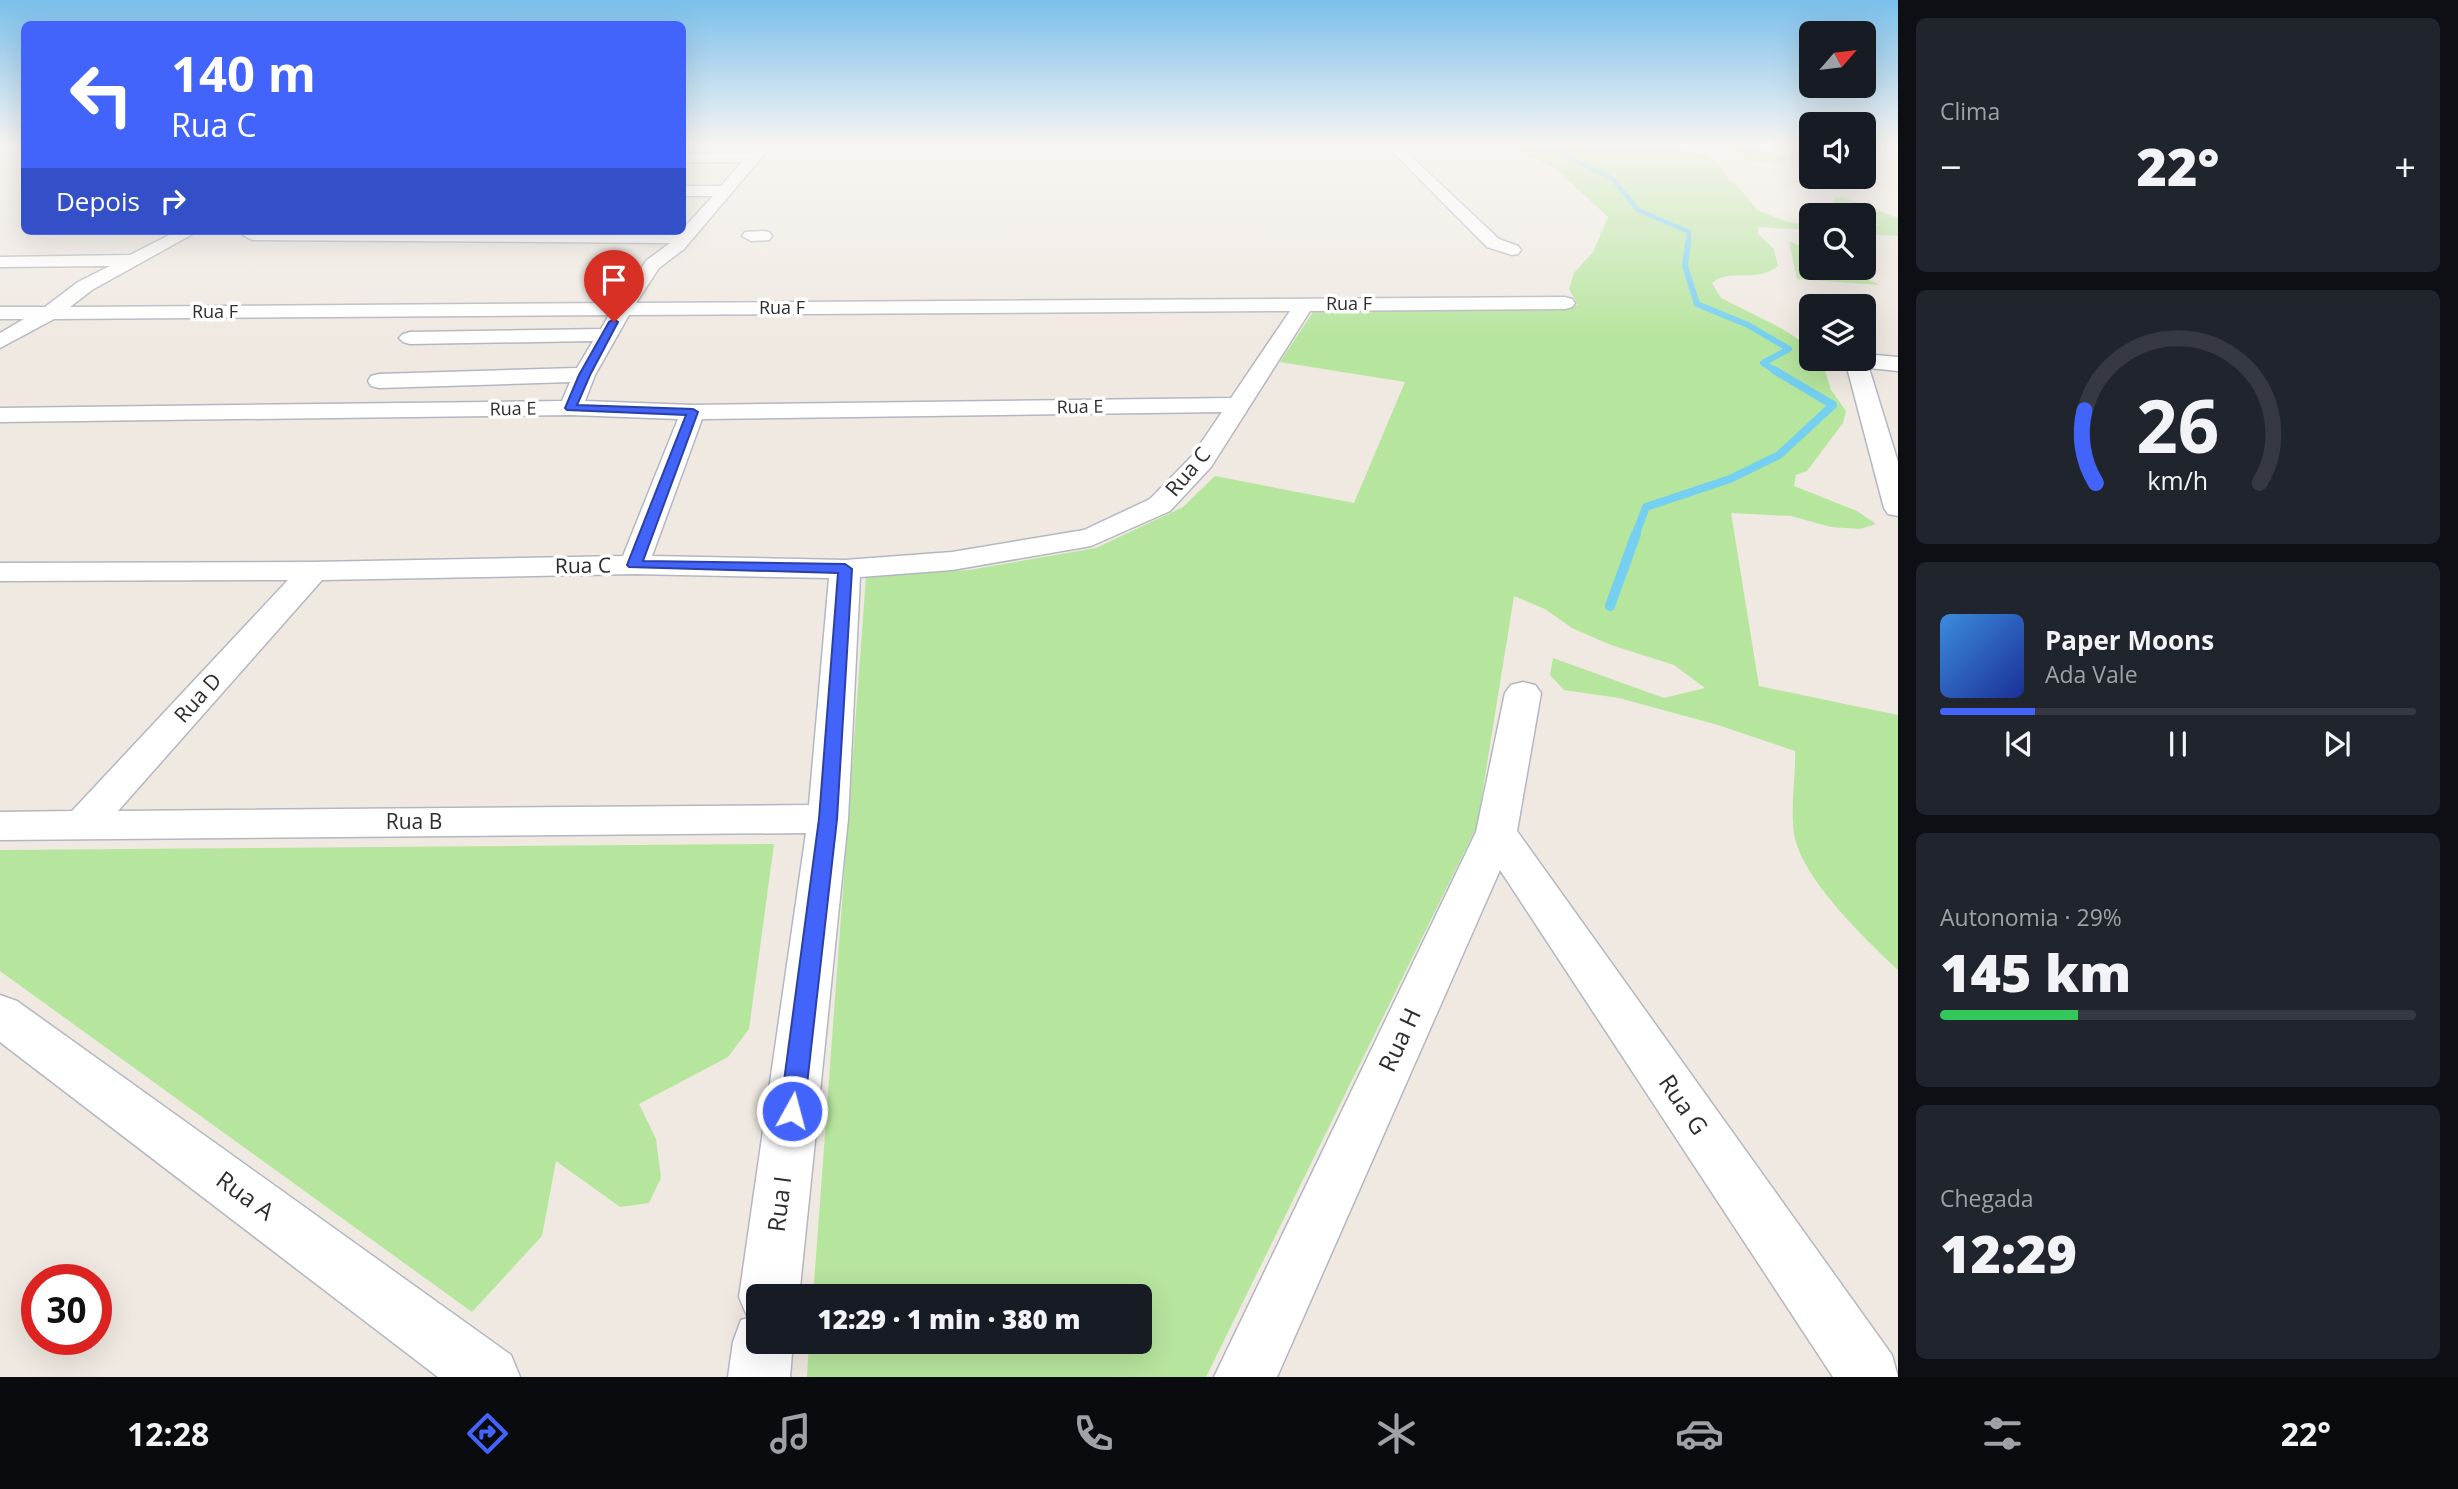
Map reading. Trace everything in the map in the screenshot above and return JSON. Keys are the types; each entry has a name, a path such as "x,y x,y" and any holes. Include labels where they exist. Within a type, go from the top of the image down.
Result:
{"street":[{"path":"686,235 710,209"},
{"path":"1458,209 1493,243 1512,250"},
{"path":"0,342 49,313 85,286 182,235"},
{"path":"252,235 683,238"},
{"path":"571,408 584,375 637,284 653,264 686,235"},
{"path":"0,262 135,260"},
{"path":"610,285 637,284"},
{"name":"Rua F","path":"0,313 1565,303"},
{"name":"Rua C","path":"0,572 313,571 634,565 845,569 952,561 1091,537 1160,505 1202,461 1304,304"},
{"path":"410,338 606,335"},
{"path":"1876,362 1898,364"},
{"path":"1859,371 1898,508"},
{"path":"379,381 584,375"},
{"name":"Rua E","path":"4,418 571,408 693,412 1237,405"},
{"path":"634,565 693,412"},
{"name":"Rua I","path":"771,1284 828,819 845,569"},
{"name":"Rua D","path":"84,824 313,571"},
{"name":"Rua H","path":"1245,1377 1496,832 1522,694"},
{"name":"Rua B","path":"0,826 828,819"},
{"name":"Rua G","path":"1496,832 1870,1377"},
{"name":"Rua A","path":"0,1015 489,1377"},
{"path":"758,1377 761,1354"}],"green space":[{"path":"1600,209 1756,209 1788,222 1799,223 1799,229 1758,227 1758,234 1774,249 1778,266 1761,274 1727,276 1712,283 1721,298 1799,340 1799,371 1825,371 1831,390 1846,411 1843,423 1807,471 1796,475 1794,486 1857,511 1876,524 1860,529 1831,527 1791,516 1731,513 1759,686 1898,715 1898,970 1836,907 1808,869 1799,850 1793,823 1795,751 1718,725 1619,698 1564,690 1550,675 1553,658 1664,698 1705,688 1674,665 1611,645 1572,628 1545,609 1514,596 1477,826 1206,1377 807,1377 808,1354 1152,1354 1152,1284 814,1284 866,577 969,570 1096,548 1183,507 1215,476 1354,503 1405,382 1280,362 1315,309 1557,307 1558,311 1578,305 1569,289 1574,273 1593,252 1608,217"},
{"path":"1876,210 1898,218 1898,236 1876,235 1876,226 1880,225 1876,224"},
{"path":"1789,241 1799,246 1797,279"},
{"path":"1811,280 1870,280 1880,285"},
{"path":"774,844 749,1029 728,1057 639,1104 656,1139 661,1178 649,1203 620,1207 556,1161 542,1236 472,1312 0,971 0,850"}],"waterway":[{"path":"1637,209 1689,232 1688,244"},
{"path":"1688,242 1685,266 1697,304 1748,325 1789,349 1763,363 1777,372"},
{"path":"1635,536 1646,507 1730,479 1779,455 1833,405 1774,370"},
{"path":"1610,606 1636,534"}],"route":[{"path":"614,322 584,375 571,408 693,412 634,565 845,569 828,819 792,1111"}]}
